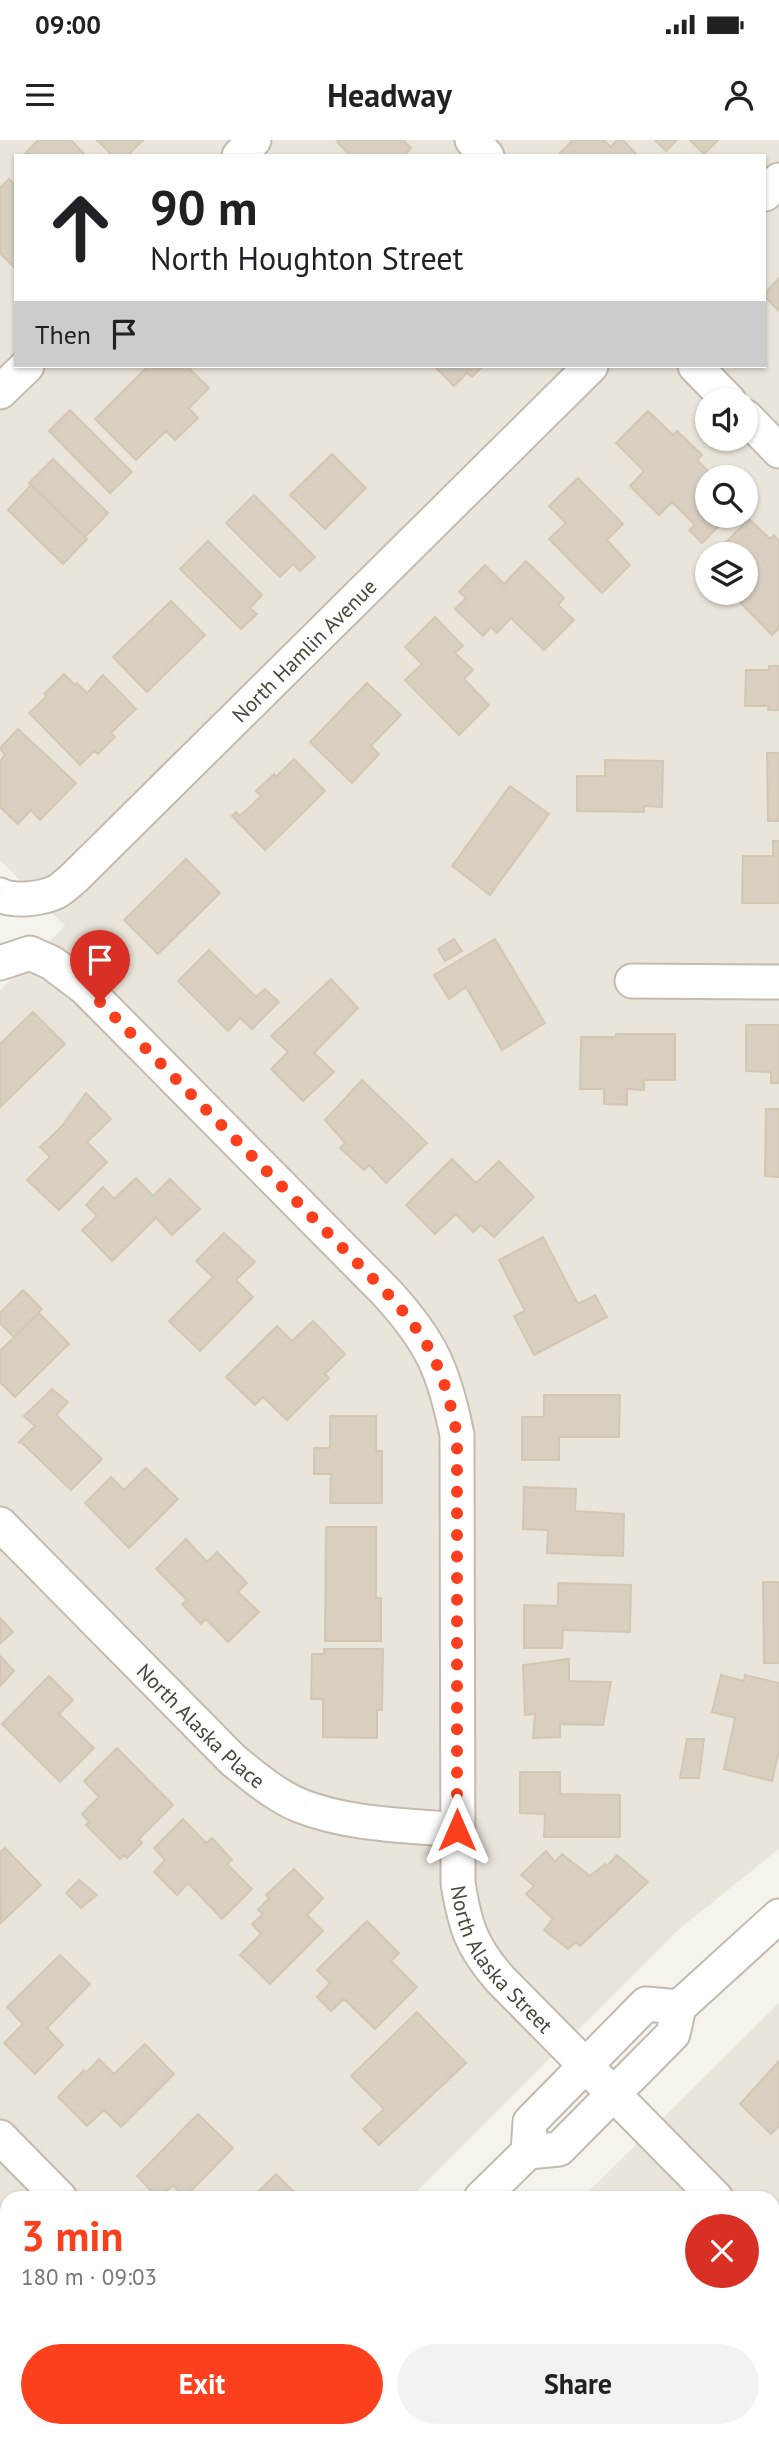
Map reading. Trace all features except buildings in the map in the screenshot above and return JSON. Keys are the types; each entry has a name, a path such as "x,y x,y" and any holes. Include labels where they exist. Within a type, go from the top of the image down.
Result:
{"street":[{"path":"241,154 254,140"},
{"path":"472,140 485,154"},
{"path":"766,193 779,180"},
{"path":"0,393 25,368"},
{"name":"North Hamlin Avenue","path":"0,895 6,899 43,895 55,892 74,878 589,368"},
{"path":"697,368 716,388"},
{"path":"758,429 779,451"},
{"name":"North Alaska Street","path":"15,958 52,963 85,988 386,1292 409,1317 437,1359 449,1395 457,1435 458,1883 471,1939 482,1958 500,1979 709,2191"},
{"path":"632,981 779,982"},
{"name":"North Alaska Place","path":"0,1524 233,1760 261,1783 299,1805 331,1816 457,1830"},
{"path":"488,2191 528,2152 559,2149 673,2034 679,2007 779,1916"},
{"path":"528,2152 530,2122 646,2004 679,2007"},
{"path":"0,2137 53,2191"}],"shaded area":[{"path":"0,140 779,140 779,1849 678,1930 417,2191 0,2191 0,990 65,926 0,860"},
{"path":"779,2003 779,2191 589,2191"}],"route":[{"path":"100,1002 386,1292 409,1317 437,1359 449,1395 457,1435 457,1830"}]}
